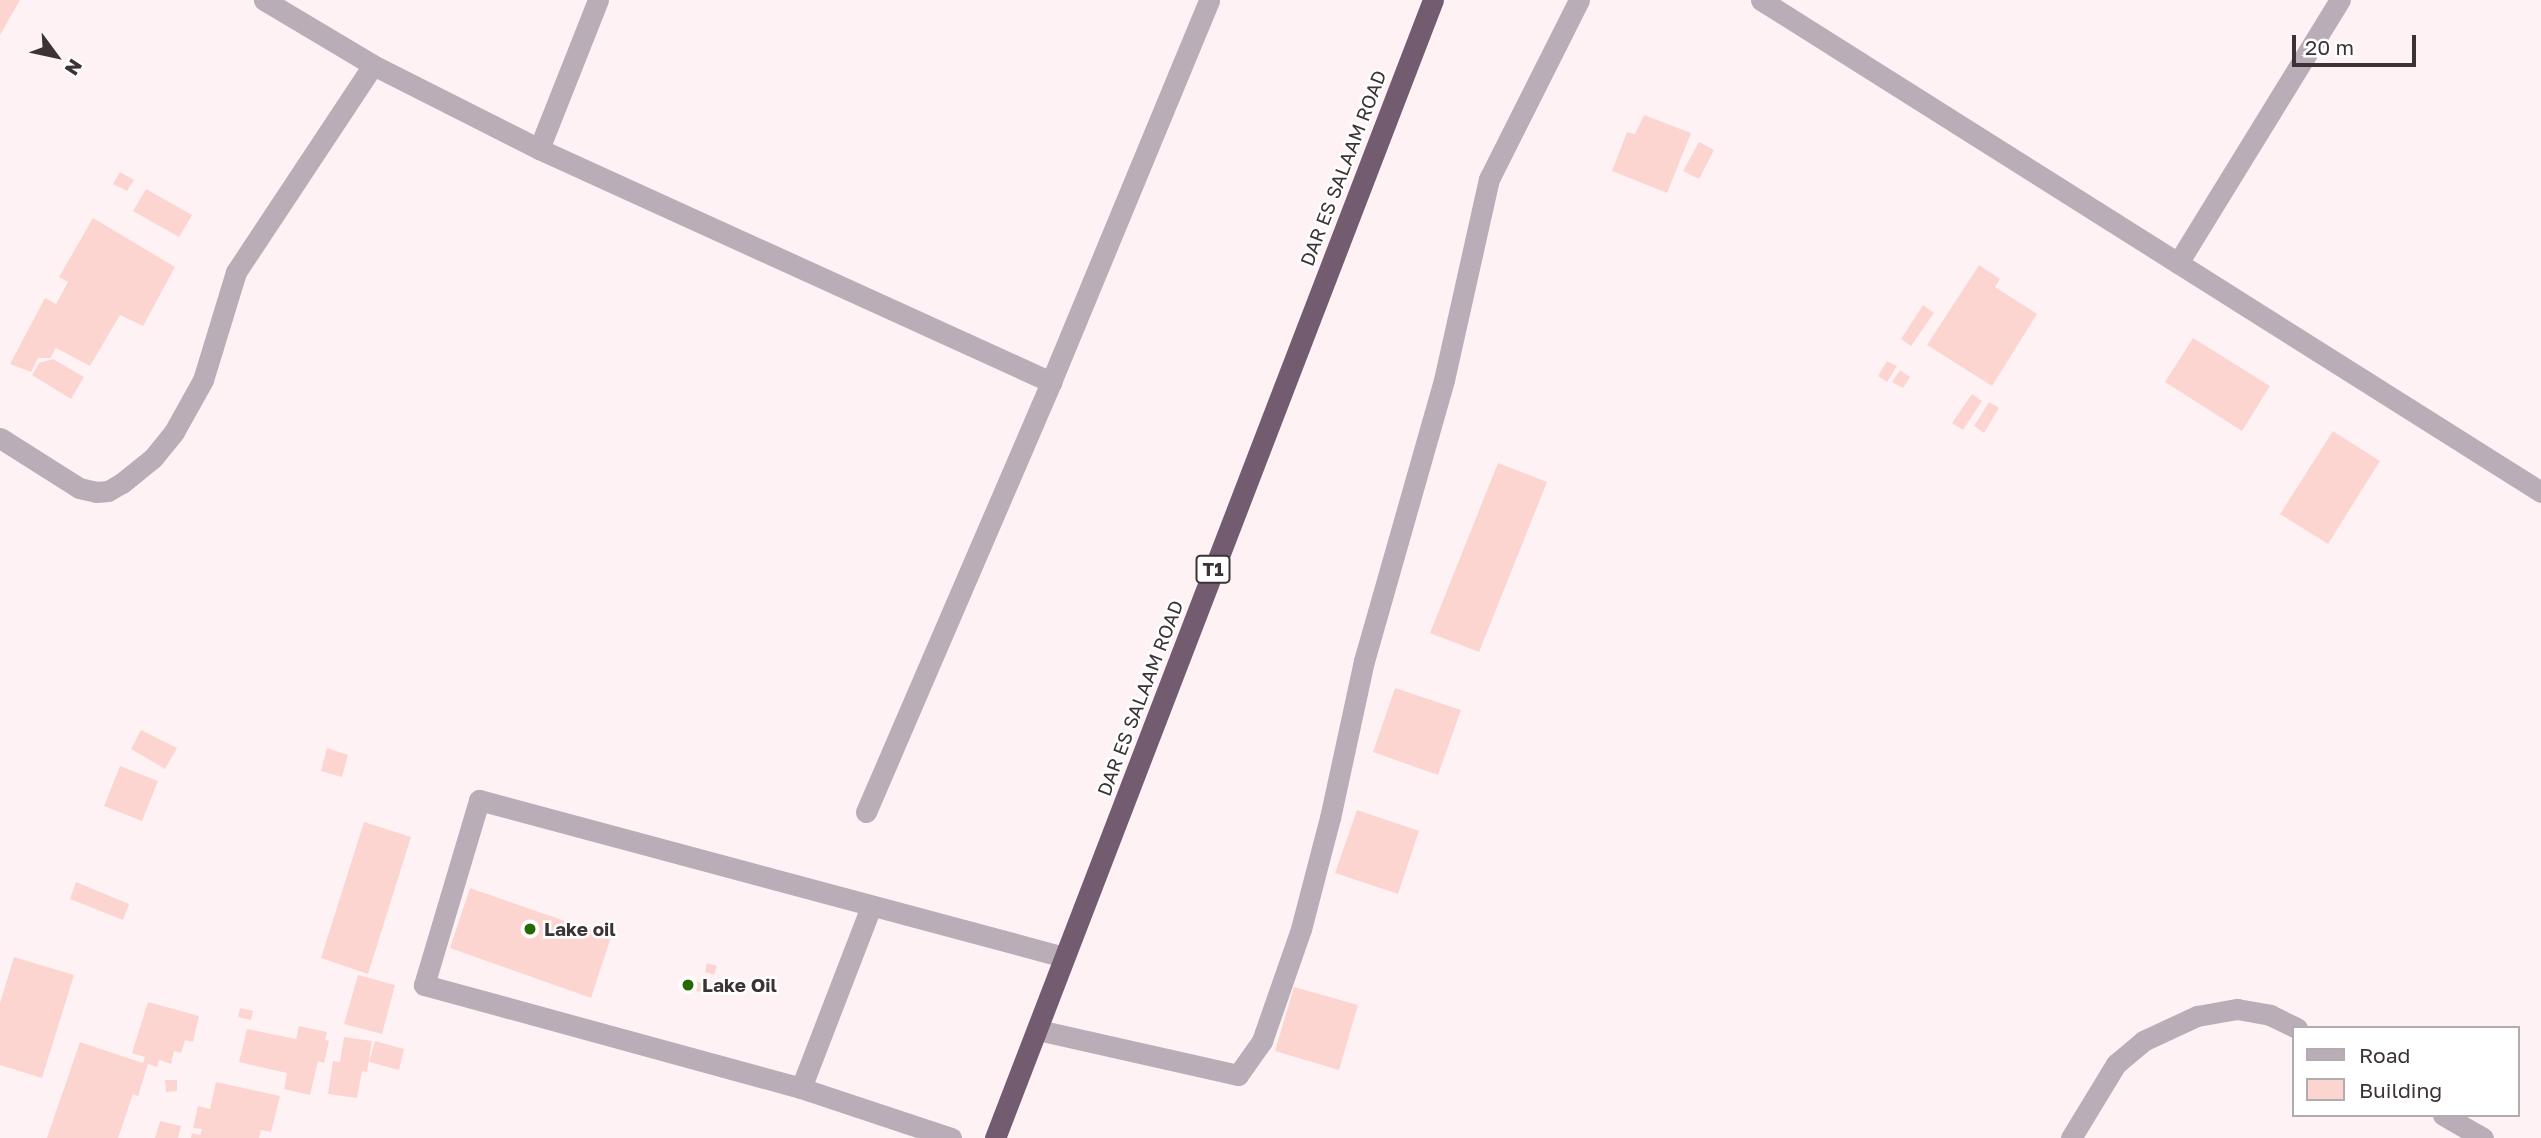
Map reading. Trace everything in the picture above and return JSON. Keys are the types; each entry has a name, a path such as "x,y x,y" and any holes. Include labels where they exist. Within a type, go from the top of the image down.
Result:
{"highway":[{"name":"DAR ES SALAAM ROAD","path":"995,1138 1433,0"}],"street":[{"path":"264,0 373,65 539,149 1051,382"},
{"path":"539,149 598,0"},
{"path":"866,812 1051,382 1209,0"},
{"path":"1038,1030 1238,1075 1262,1041 1301,929 1330,818 1364,661 1444,380 1489,179 1579,0"},
{"path":"1761,0 2541,492"},
{"path":"2178,263 2340,0"},
{"path":"0,438 79,488 96,492 107,491 122,483 153,458 174,432 203,380 236,272 373,65"},
{"path":"951,1138 801,1088 424,985 479,800 1064,957"},
{"path":"801,1088 871,907"},
{"path":"2071,1138 2116,1064 2143,1041 2197,1016 2236,1009 2270,1015 2293,1026"},
{"path":"2446,1117 2483,1138"}],"building":[{"path":"0,0 20,0 0,35"},
{"path":"1644,115 1691,133 1667,193 1612,171 1627,132 1635,134"},
{"path":"1699,142 1714,150 1699,179 1683,171"},
{"path":"120,172 134,180 127,191 113,184"},
{"path":"146,189 192,215 179,237 133,211"},
{"path":"93,218 175,267 143,326 120,315 90,366 56,348 50,358 38,358 31,372 10,364 45,298 56,304 68,282 59,277"},
{"path":"1979,265 2000,279 1995,287 2037,314 1992,386 1927,345"},
{"path":"1923,305 1934,313 1911,346 1901,339"},
{"path":"2193,338 2270,386 2242,431 2165,382"},
{"path":"53,359 84,377 71,399 32,375 39,363"},
{"path":"1887,361 1897,366 1887,382 1878,376"},
{"path":"1900,370 1910,377 1903,388 1892,382"},
{"path":"1972,394 1982,401 1963,430 1952,423"},
{"path":"1989,402 1999,408 1984,433 1974,426"},
{"path":"2333,431 2380,461 2328,544 2280,514"},
{"path":"1498,463 1547,482 1479,652 1430,633"},
{"path":"1395,688 1461,710 1438,775 1373,752"},
{"path":"141,730 177,748 165,769 131,749"},
{"path":"327,748 348,755 342,777 321,771"},
{"path":"120,766 158,781 142,821 104,806"},
{"path":"1357,810 1419,831 1398,894 1335,873"},
{"path":"364,822 411,837 368,974 321,958"},
{"path":"76,882 129,904 123,920 70,899"},
{"path":"470,888 611,937 591,998 450,948"},
{"path":"14,957 74,975 42,1078 0,1065 0,1003"},
{"path":"707,963 717,966 714,975 705,972"},
{"path":"358,975 395,985 382,1034 344,1024"},
{"path":"693,980 703,984 700,992 690,989"},
{"path":"1294,987 1358,1005 1339,1070 1275,1051"},
{"path":"148,1002 199,1016 193,1042 185,1040 181,1053 174,1051 171,1064 159,1060 157,1067 148,1064 138,1096 133,1094 118,1138 47,1138 80,1042 143,1063 145,1057 132,1053"},
{"path":"240,1008 253,1011 251,1020 238,1017"},
{"path":"299,1026 327,1032 325,1040 329,1041 324,1063 318,1061 310,1095 284,1089 287,1073 239,1062 247,1029 296,1039"},
{"path":"344,1037 372,1041 367,1072 362,1071 357,1098 328,1094 333,1061 340,1062"},
{"path":"375,1041 404,1049 399,1070 369,1062"},
{"path":"165,1080 177,1080 177,1091 166,1092"},
{"path":"216,1082 280,1096 271,1132 261,1130 259,1138 191,1138 192,1133 200,1135 202,1129 193,1128 198,1106 210,1109"},
{"path":"160,1121 181,1126 178,1138 155,1138"}],"place":[{"name":"Lake oil","path":"530,929"},
{"name":"Lake Oil","path":"688,985"}]}
